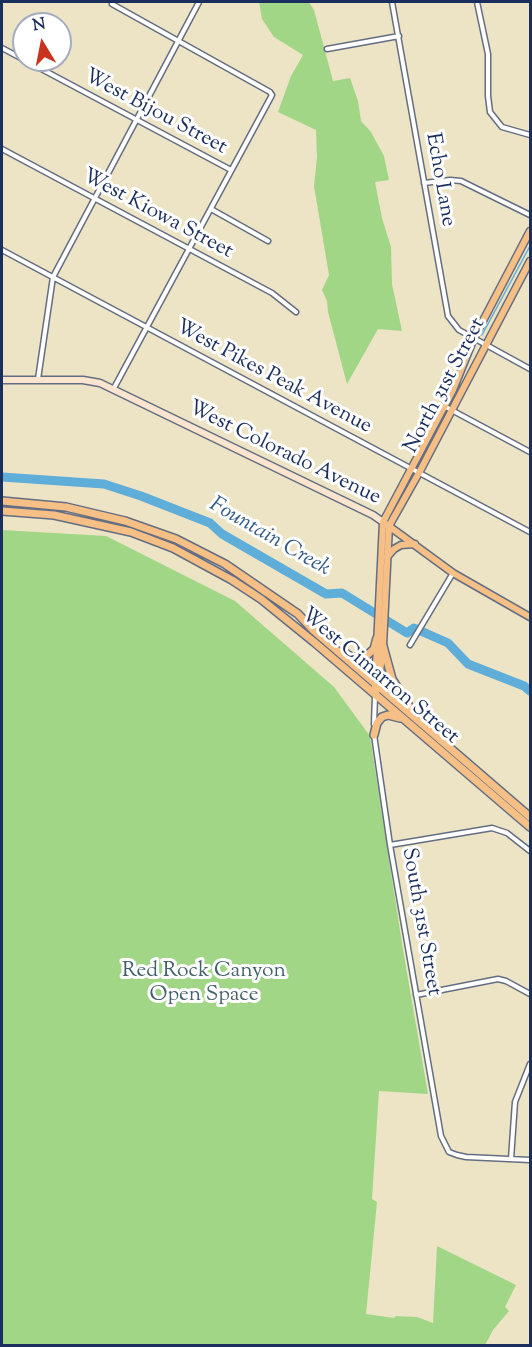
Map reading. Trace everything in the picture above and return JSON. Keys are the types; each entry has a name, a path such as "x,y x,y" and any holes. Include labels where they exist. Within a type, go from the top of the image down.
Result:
{"highway":[{"name":"West Cimarron Street","path":"2,501 48,505 113,518 162,533 204,553 261,587 298,614 313,630 531,817"},
{"name":"West Cimarron Street","path":"2,511 54,515 105,525 159,542 232,580 261,599 531,827"},
{"path":"313,630 351,657 367,655 375,649 377,638"},
{"path":"383,646 389,673 396,688 421,722"},
{"path":"374,735 377,723 382,717 392,716 406,722"}],"main road":[{"name":"North 31st Street","path":"411,469 444,406 474,338 531,231"},
{"name":"North 31st Street","path":"386,524 419,473 485,345 528,274 531,261"},
{"name":"West Colorado Avenue","path":"2,380 83,380 114,388 373,515 453,573 531,617"},
{"path":"375,695 383,646 381,629 386,524 411,469"},
{"path":"382,607 387,557 386,524"},
{"path":"387,557 397,547 415,544"},
{"path":"377,685 377,638 381,629"}],"street":[{"path":"38,379 53,277 199,2"},
{"name":"Echo Lane","path":"392,2 448,316 459,330 485,345"},
{"path":"477,2 488,54 490,112 502,127 531,135"},
{"path":"112,4 272,95 114,388"},
{"path":"327,49 399,36"},
{"name":"West Bijou Street","path":"2,48 231,170"},
{"name":"West Kiowa Street","path":"2,149 272,293 296,312"},
{"path":"424,183 461,181 531,215"},
{"path":"211,209 268,241"},
{"name":"West Pikes Peak Avenue","path":"2,250 531,532"},
{"path":"485,345 531,369"},
{"path":"444,406 531,452"},
{"path":"410,645 453,573"},
{"name":"South 31st Street","path":"375,695 374,735 390,845 441,1136 449,1152 466,1157 511,1159"},
{"path":"390,845 492,828 507,833 531,851"},
{"path":"416,995 498,979 531,994"},
{"path":"531,1065 515,1102 511,1159 531,1160"}],"green space":[{"path":"259,2 309,2 314,10 333,81 350,78 358,101 361,121 371,132 384,156 389,180 375,182 382,218 391,247 392,284 402,331 378,329 347,384 327,301 322,290 329,275 314,186 317,157 316,130 278,112 291,76 303,55 274,37 262,19"},
{"name":"Red Rock Canyon Open Space","path":"2,530 106,536 235,601 334,687 370,736 428,1094 379,1091 372,1199 377,1202 366,1314 394,1318 396,1316 417,1317 433,1323 437,1246 516,1285 505,1307 509,1311 493,1330 485,1345 2,1345"}],"waterway":[{"path":"482,335 530,246"},
{"name":"Fountain Creek","path":"2,477 104,484 210,523 222,534 326,594 342,593 407,633 414,628 448,643 468,664 524,686 530,691"}]}
